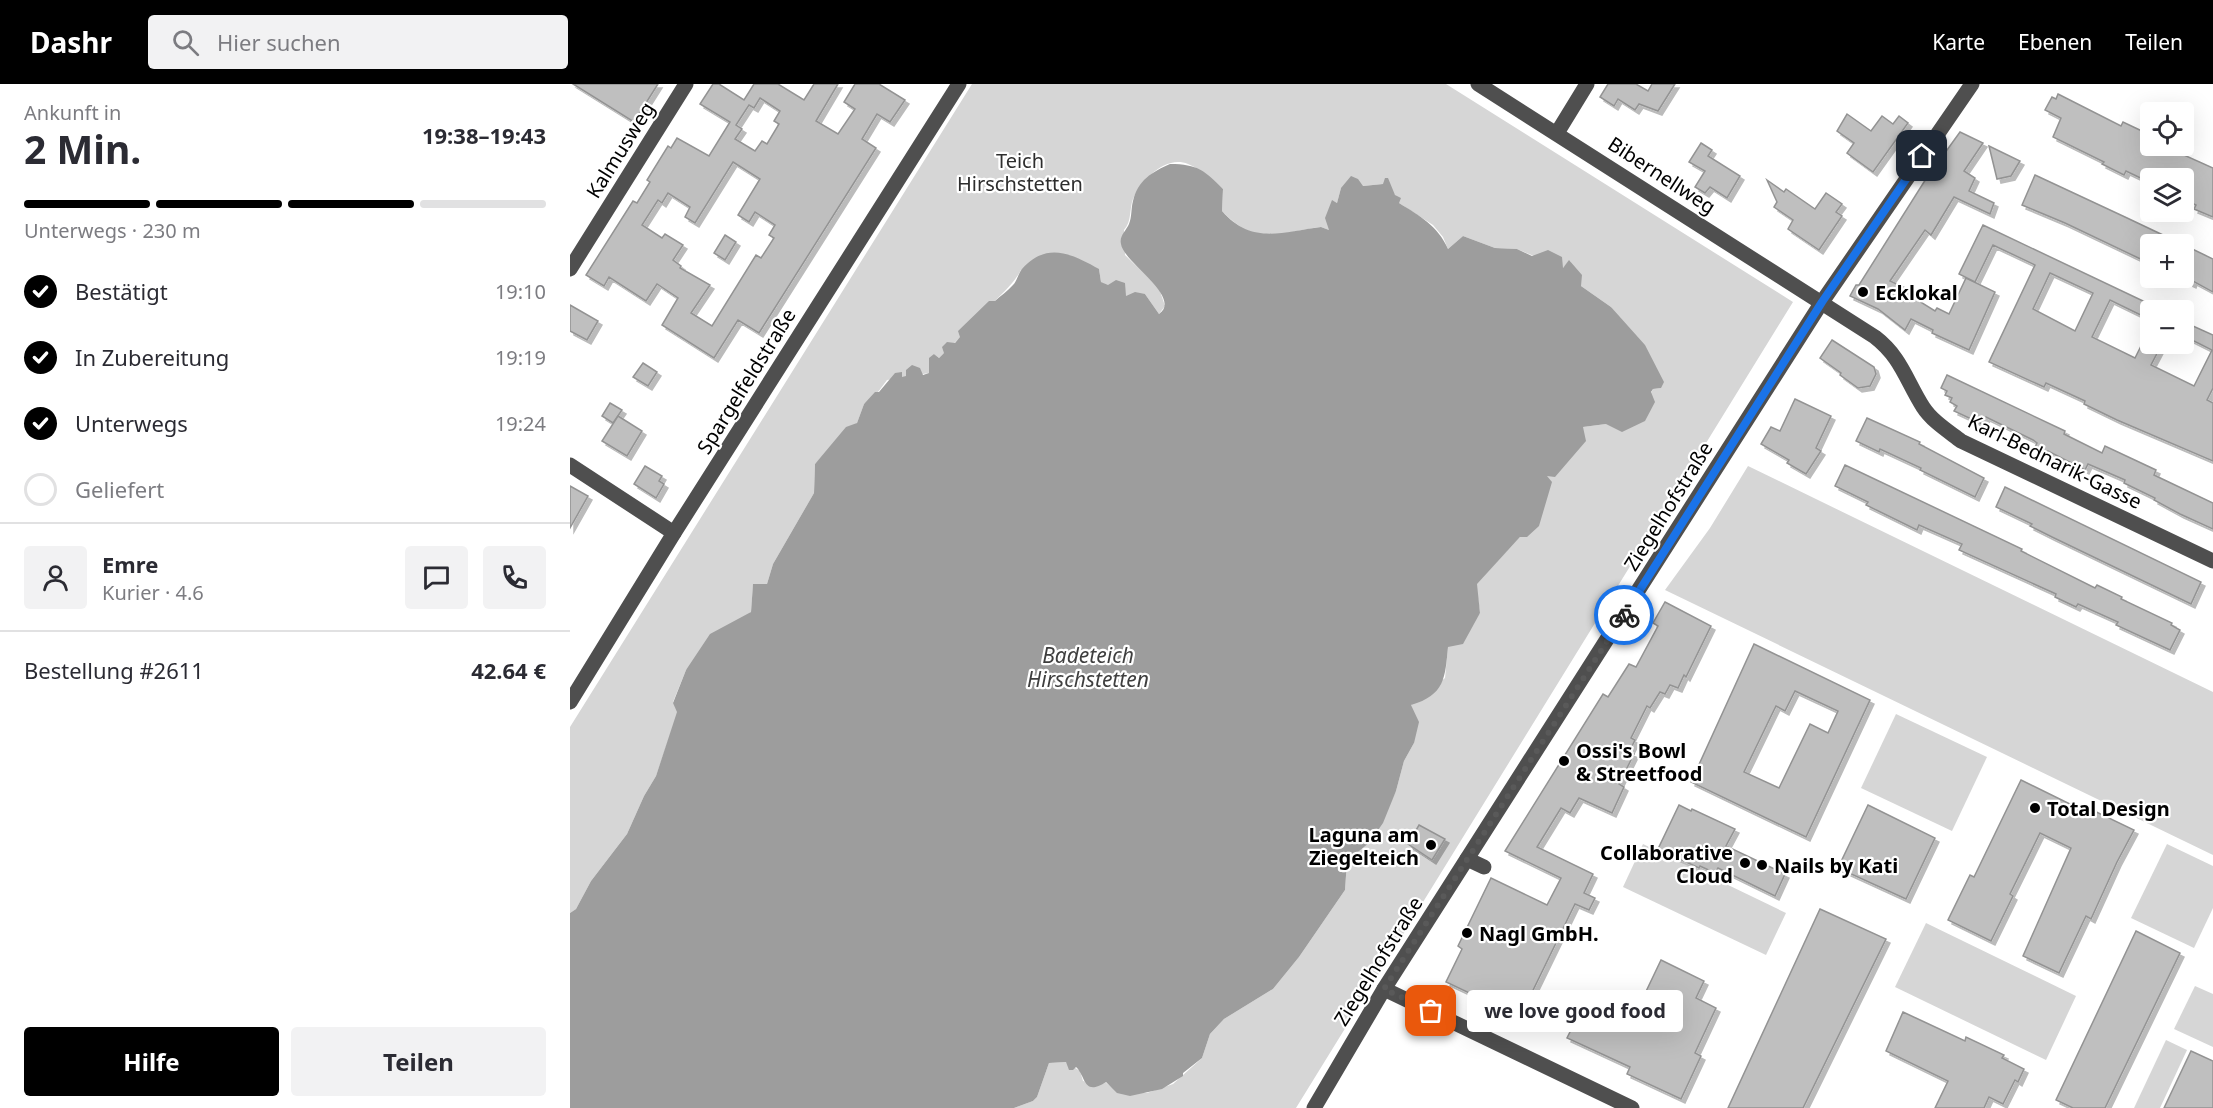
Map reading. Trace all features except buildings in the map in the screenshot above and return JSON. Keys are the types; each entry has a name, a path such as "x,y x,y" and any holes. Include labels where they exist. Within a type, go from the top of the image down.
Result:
{"street":[{"name":"Kalmusweg","path":"570,269 686,84"},
{"name":"Spargelfeldstraße","path":"570,702 674,533 959,84"},
{"name":"Bibernellweg","path":"1478,84 1822,302"},
{"path":"1557,133 1587,84"},
{"name":"Ziegelhofstraße","path":"1314,1108 1384,989 1822,302 1972,84"},
{"name":"Karl-Bednarik-Gasse","path":"1822,302 1889,348 1898,359 1929,414 1961,441 2213,561"},
{"path":"570,465 674,533"},
{"path":"1545,737 1560,744"},
{"path":"1467,859 1484,867"},
{"path":"1384,989 1632,1108"}],"green space":[{"name":"Teich Hirschstetten","path":"972,84 1446,84 1793,302 1296,1108 1014,1108 1033,1101 1037,1097 1049,1063 1066,1062 1080,1071 1083,1081 1100,1085 1105,1082 1118,1092 1147,1093 1173,1084 1202,1058 1210,1034 1224,1019 1273,989 1299,957 1345,890 1347,861 1369,843 1396,791 1404,761 1414,743 1411,705 1445,678 1448,647 1480,613 1476,584 1520,537 1547,475 1583,427 1606,424 1651,393 1653,389 1661,388 1611,307 1581,286 1570,261 1563,268 1517,249 1495,248 1463,236 1448,249 1443,237 1433,225 1399,203 1395,195 1383,184 1341,188 1337,203 1333,201 1329,230 1321,227 1263,235 1246,230 1222,211 1223,189 1202,172 1179,162 1163,166 1148,177 1137,192 1124,230 1125,255 1159,288 1165,306 1159,314 1145,294 1126,296 1101,282 1099,269 1021,270 1007,289 946,352 939,358 934,354 929,373 887,380 878,392 864,404 857,423 815,464 814,493 773,564 767,584 753,585 751,612 686,670 673,702 678,712 656,776 627,834 591,881 576,909 570,913 570,727"},
{"path":"1748,466 2213,692 2213,855 1665,590 1710,528"},
{"path":"1896,714 1987,757 1952,831 1861,788"},
{"path":"1643,844 1786,913 1766,955 1623,887"},
{"path":"2167,844 2213,866 2213,908 2194,948 2131,918"},
{"path":"1926,923 2076,996 2046,1060 1895,987"},
{"path":"2195,986 2213,994 2213,1047 2174,1029"},
{"path":"2166,1040 2187,1050 2160,1108 2134,1108"}],"water":[{"name":"Badeteich Hirschstetten","path":"1170,164 1188,165 1206,173 1223,189 1222,211 1244,229 1256,232 1268,234 1321,227 1329,230 1325,218 1332,200 1337,203 1341,188 1351,176 1358,179 1363,186 1383,184 1385,178 1388,178 1395,195 1401,198 1399,203 1434,228 1448,249 1463,236 1495,248 1517,249 1532,256 1548,250 1562,257 1563,268 1569,260 1582,275 1581,286 1611,307 1645,345 1664,382 1661,388 1653,389 1651,392 1655,402 1645,421 1622,432 1606,424 1583,427 1586,441 1555,477 1547,476 1552,482 1539,526 1527,537 1520,537 1477,584 1480,613 1463,644 1448,647 1444,676 1437,690 1431,696 1411,705 1419,722 1414,743 1404,761 1396,791 1383,823 1369,843 1347,861 1345,890 1299,957 1273,989 1224,1019 1210,1034 1202,1058 1183,1073 1183,1076 1162,1089 1130,1096 1117,1093 1106,1082 1099,1086 1089,1086 1076,1067 1069,1070 1066,1062 1049,1063 1037,1097 1033,1101 1014,1108 570,1108 570,913 576,909 591,881 627,834 656,776 677,712 673,703 686,670 710,634 751,612 753,584 767,584 773,564 814,493 815,464 846,427 857,423 864,404 875,392 879,392 895,373 902,372 902,377 906,376 906,370 912,365 920,368 923,375 929,373 929,358 934,354 939,358 944,353 942,347 947,342 955,343 960,337 958,331 989,301 995,301 1009,289 1022,269 1031,260 1041,255 1060,253 1069,255 1099,269 1101,282 1108,285 1116,280 1125,283 1126,296 1135,292 1145,294 1159,314 1164,307 1163,298 1150,279 1124,251 1121,241 1130,221 1138,187 1152,174"}],"way so far":[{"path":"1431,1011 1384,989 1624,615"}],"place":[{"name":"Ecklokal","path":"1863,292"},
{"name":"Ossi's Bowl & Streetfood","path":"1564,761"},
{"name":"Total Design","path":"2035,808"},
{"name":"Laguna am Ziegelteich","path":"1431,845"},
{"name":"Collaborative Cloud","path":"1745,863"},
{"name":"Nails by Kati","path":"1762,865"},
{"name":"Nagl GmbH.","path":"1467,933"},
{"name":"we love good food","path":"1431,1011"}],"route":[{"path":"1624,615 1822,302 1922,156"}]}
